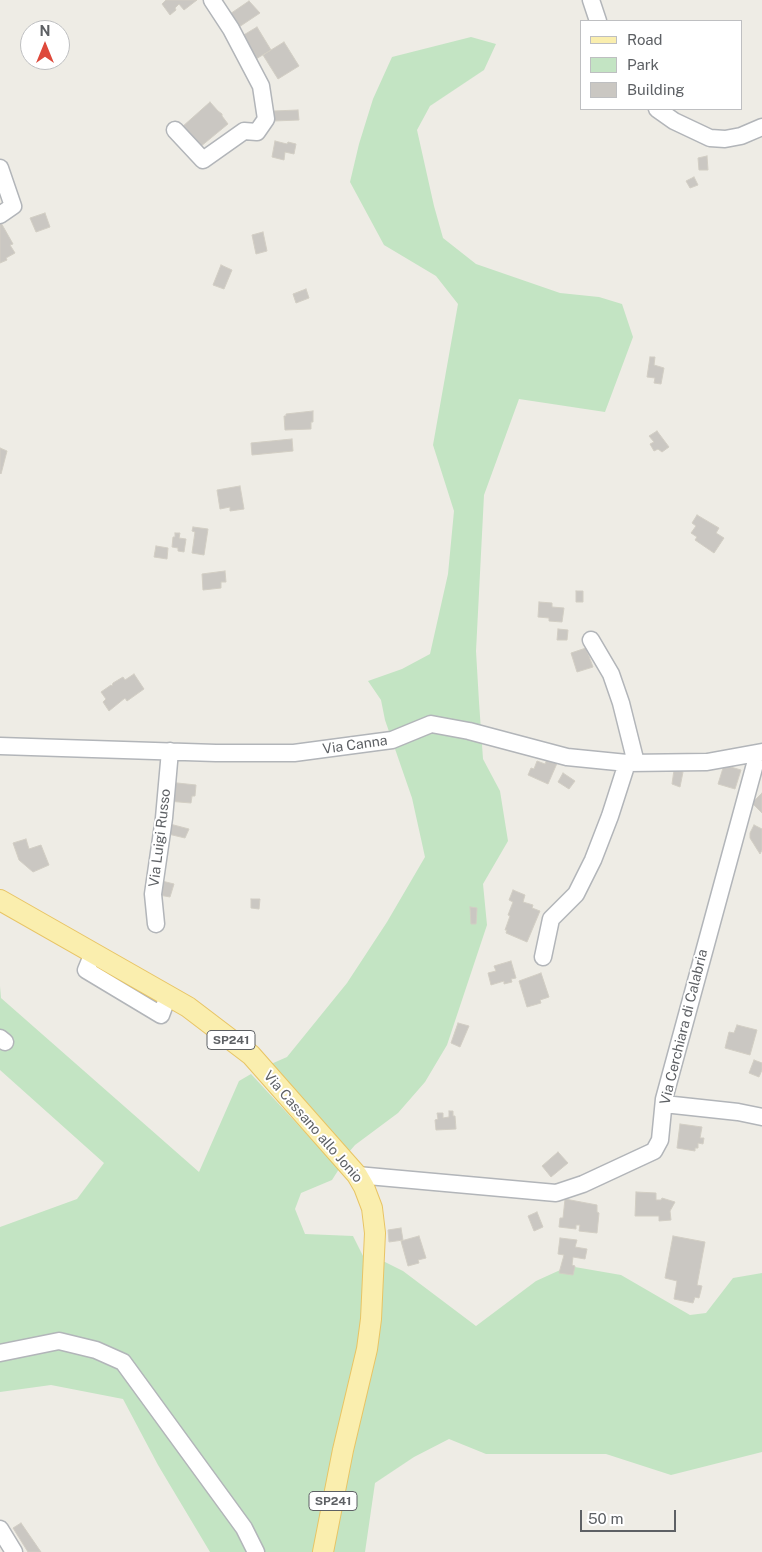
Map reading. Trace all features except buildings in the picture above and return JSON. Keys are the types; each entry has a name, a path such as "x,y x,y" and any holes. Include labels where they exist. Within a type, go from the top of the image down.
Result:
{"main road":[{"name":"Via Cassano allo Jonio","path":"0,900 188,1007 251,1055 357,1175 364,1187 372,1208 375,1233 371,1320 367,1349 343,1450 324,1552"}],"street":[{"path":"175,130 203,160 244,130 257,132 266,119 261,86 232,29 212,0"},
{"path":"591,0 598,20"},
{"path":"658,110 674,121 710,138 725,139 741,136 762,127"},
{"path":"0,168 13,206 0,215"},
{"path":"544,957 551,919 576,894 594,860 631,763 621,703 611,674 591,640"},
{"name":"Via Canna","path":"0,746 216,753 294,753 392,740 431,724 469,731 567,757 631,763 707,762 760,752"},
{"name":"Via Luigi Russo","path":"156,924 153,894 164,818 170,751"},
{"name":"Via Cerchiara di Calabria","path":"357,1175 556,1193 583,1184 654,1150 660,1140 664,1104 760,752"},
{"path":"664,1104 738,1112 762,1118"},
{"path":"0,1352 59,1341 96,1350 123,1362 244,1528 256,1552"},
{"path":"0,1529 14,1552"}],"green space":[{"path":"471,37 496,44 484,70 430,106 417,130 443,238 476,264 560,293 599,297 622,304 633,337 605,412 519,399 484,495 476,651 479,702 483,759 500,791 508,841 483,884 487,925 447,1045 425,1082 398,1113 355,1145 349,1152 271,1064 287,1057 347,983 387,922 425,857 412,798 385,720 381,700 368,681 402,669 430,654 448,574 454,511 433,445 458,304 436,276 384,245 350,182 373,99 392,57"},
{"path":"0,986 1,998 199,1172 239,1081 251,1074 339,1169 332,1180 301,1193 295,1209 305,1234 353,1236 364,1258 385,1262 403,1271 476,1326 536,1281 569,1266 621,1275 690,1315 706,1313 733,1278 762,1273 762,1452 671,1475 606,1454 486,1454 449,1439 414,1457 375,1483 365,1552 210,1552 158,1465 123,1399 51,1385 0,1392 0,1227 77,1199 104,1163 0,1070"}]}
